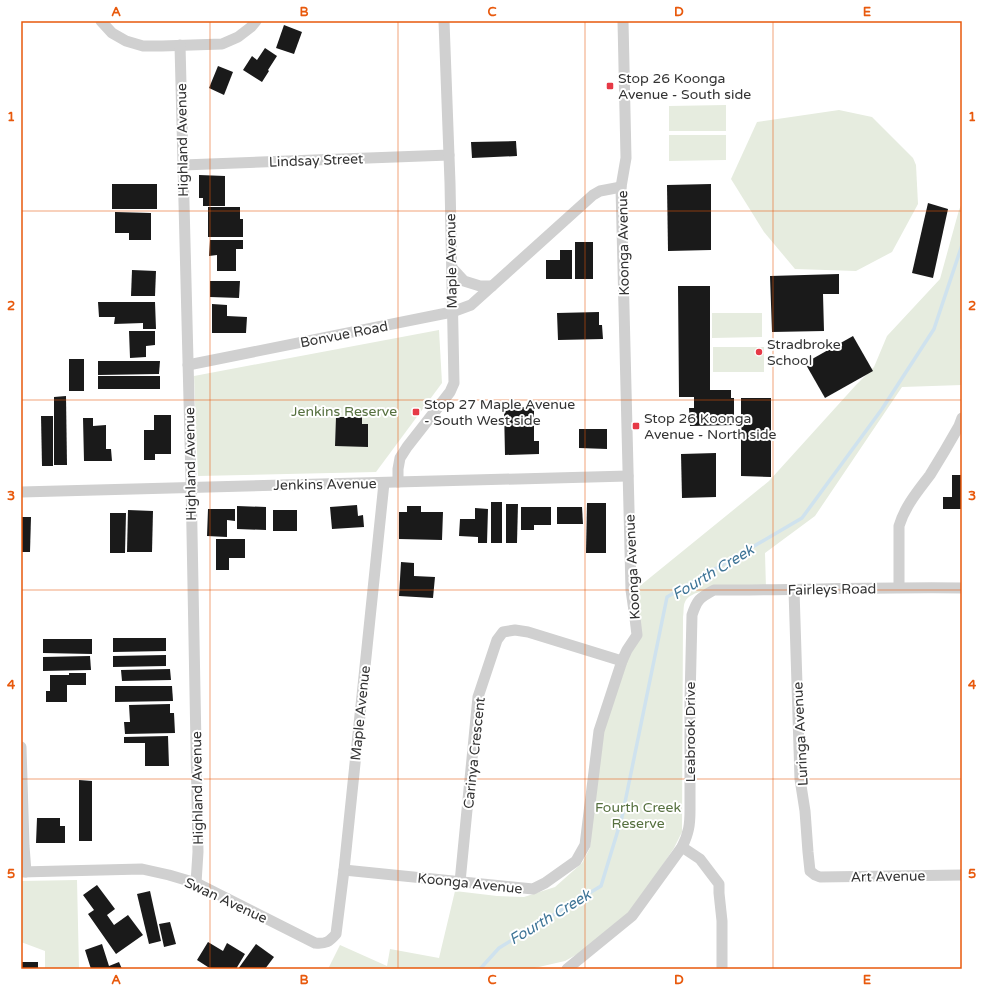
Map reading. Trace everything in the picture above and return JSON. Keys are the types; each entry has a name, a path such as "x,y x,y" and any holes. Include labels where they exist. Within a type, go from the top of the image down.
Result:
{"street":[{"path":"101,21 112,32 126,41 143,46 222,44 238,37 256,21"},
{"name":"Maple Avenue","path":"398,482 400,458 450,392 454,383 449,155 444,21"},
{"name":"Koonga Avenue","path":"344,870 533,889 545,884 576,861 585,845 600,731 622,661 637,635 632,590 621,187 626,158 623,21"},
{"name":"Highland Avenue","path":"180,45 198,844 196,884"},
{"name":"Lindsay Street","path":"183,165 449,155"},
{"name":"Bonvue Road","path":"188,365 452,312 471,305 594,195 600,191 621,187"},
{"path":"452,268 464,281 480,286 492,286"},
{"path":"899,587 899,526 902,518 909,504 931,473 961,424"},
{"name":"Jenkins Avenue","path":"21,492 628,476"},
{"name":"Maple Avenue","path":"330,941 336,934 344,870 384,482"},
{"name":"Fairleys Road","path":"704,596 714,590 794,590 899,587 962,588"},
{"name":"Luringa Avenue","path":"794,590 800,779 805,811 810,871 815,875"},
{"name":"Leabrook Drive","path":"567,969 632,916 682,847 688,836 690,825 692,615 696,603 704,596"},
{"name":"Carinya Crescent","path":"460,882 478,697 497,640 503,632 515,630 528,632 622,661"},
{"path":"21,747 24,846 23,872"},
{"path":"682,847 700,859 719,884 722,921 722,969"},
{"name":"Swan Avenue","path":"23,872 142,869 169,875 196,884 315,943 323,944 330,941"},
{"name":"Art Avenue","path":"815,875 820,877 962,875"}],"green space":[{"path":"726,105 726,131 669,131 669,106"},
{"path":"839,110 872,117 913,158 916,165 918,204 892,252 856,271 795,269 764,232 731,179 757,122"},
{"path":"669,135 726,135 726,160 669,161"},
{"name":"Fourth Creek Reserve","path":"962,203 962,346 960,350 962,385 902,387 815,516 765,553 766,589 735,588 710,590 699,592 690,596 685,602 683,617 682,832 674,848 630,914 583,951 565,961 530,969 328,969 340,945 387,966 390,949 439,958 455,891 497,896 524,897 555,887 582,863 590,848 599,731 636,634 631,590 641,585 769,481 874,367 887,336 940,279"},
{"path":"712,313 762,313 762,337 712,338"},
{"name":"Jenkins Reserve","path":"439,330 442,383 376,472 198,476 194,376"},
{"path":"713,347 764,347 764,372 713,372"},
{"path":"77,880 79,969 45,969 45,951 21,942 21,881"}],"building":[{"path":"284,25 302,32 294,54 276,48"},
{"path":"265,48 277,56 262,82 243,70 252,56 257,60"},
{"path":"218,66 233,72 224,95 209,88"},
{"path":"516,141 517,156 472,158 471,142"},
{"path":"199,175 225,176 225,206 203,206 203,198 199,198"},
{"path":"112,184 157,184 157,209 112,209"},
{"path":"711,184 711,250 668,251 667,185"},
{"path":"928,203 948,209 933,278 912,273"},
{"path":"208,207 240,207 240,219 243,219 243,237 208,237"},
{"path":"115,212 151,213 151,240 129,240 129,233 115,233"},
{"path":"210,240 243,240 243,249 236,249 236,271 217,271 217,255 209,256"},
{"path":"575,242 593,242 593,279 575,279"},
{"path":"560,250 572,250 572,279 546,279 546,260 560,260"},
{"path":"132,270 156,271 155,296 131,296"},
{"path":"839,274 839,294 823,294 824,331 772,332 770,276"},
{"path":"210,281 240,281 239,298 210,297"},
{"path":"678,286 710,286 710,390 731,390 731,398 734,398 734,425 690,426 689,408 694,408 694,397 679,397"},
{"path":"98,302 155,302 156,329 143,329 143,323 114,324 115,317 99,317"},
{"path":"212,304 227,305 227,316 247,317 246,333 212,333"},
{"path":"599,312 599,325 602,325 603,339 558,340 557,313"},
{"path":"129,331 155,331 155,345 146,346 146,357 130,358"},
{"path":"853,336 873,371 825,398 805,363"},
{"path":"69,359 84,359 84,391 69,391"},
{"path":"98,361 160,361 159,374 98,375"},
{"path":"98,376 160,376 160,389 98,389"},
{"path":"66,396 67,465 54,465 54,397"},
{"path":"741,398 771,398 771,477 741,476"},
{"path":"534,407 534,441 539,441 539,454 505,455 504,408"},
{"path":"154,415 171,415 171,454 155,454 155,460 144,460 144,430 154,430"},
{"path":"41,416 53,416 53,466 42,466"},
{"path":"336,417 362,417 362,424 368,424 368,447 335,446"},
{"path":"83,418 93,418 93,426 106,425 106,449 111,449 112,461 84,461"},
{"path":"579,429 607,429 607,449 579,448"},
{"path":"716,453 716,497 682,498 681,454"},
{"path":"952,475 962,475 962,509 943,509 943,497 952,497"},
{"path":"491,502 502,502 502,543 491,543"},
{"path":"587,503 606,503 606,553 586,553"},
{"path":"506,504 518,504 517,543 506,543"},
{"path":"357,505 358,516 363,515 364,527 332,529 330,507"},
{"path":"237,506 266,507 266,530 237,529"},
{"path":"407,506 421,506 421,512 443,512 442,540 399,539 399,512 407,512"},
{"path":"521,507 551,507 551,525 534,525 534,530 521,530"},
{"path":"557,507 582,507 583,524 557,524"},
{"path":"475,508 488,509 487,543 478,543 478,537 459,536 460,519 475,519"},
{"path":"208,509 235,509 235,521 227,520 227,537 207,536"},
{"path":"128,510 153,511 152,552 127,552"},
{"path":"273,510 297,510 297,531 273,531"},
{"path":"110,513 126,513 125,553 110,553"},
{"path":"21,517 31,517 30,552 21,552"},
{"path":"216,539 245,539 245,558 229,558 229,570 216,570"},
{"path":"401,562 414,563 414,576 435,577 433,598 399,596"},
{"path":"113,638 166,638 166,651 113,652"},
{"path":"43,639 92,639 92,654 43,653"},
{"path":"166,655 166,666 113,667 113,656"},
{"path":"90,656 91,670 43,671 43,657"},
{"path":"170,669 171,680 122,681 121,670"},
{"path":"69,673 86,673 86,685 67,685 67,702 46,702 46,691 50,691 50,675 69,675"},
{"path":"115,686 172,686 173,701 115,702"},
{"path":"170,704 170,713 174,713 175,733 125,734 124,722 130,722 129,705"},
{"path":"168,736 169,766 145,766 145,743 124,743 124,737"},
{"path":"79,780 92,781 92,841 79,841"},
{"path":"37,818 60,818 60,826 65,826 65,843 36,843"},
{"path":"97,885 115,909 107,915 114,925 128,915 143,935 116,954 88,914 94,910 83,895"},
{"path":"150,891 161,941 149,944 137,894"},
{"path":"170,922 176,944 164,947 159,924"},
{"path":"208,942 223,951 227,943 245,954 236,969 211,969 197,960"},
{"path":"102,944 109,966 119,962 122,969 91,969 85,950"},
{"path":"256,944 274,957 265,969 238,969"},
{"path":"21,962 38,962 38,969 21,969"}],"waterway":[{"name":"Fourth Creek","path":"480,969 499,948 601,886 622,817 667,597 802,518 882,409 934,329 962,245"}],"place":[{"name":"Stop 26 Koonga Avenue - South side","path":"610,86"},
{"name":"Stradbroke School","path":"759,352"},
{"name":"Stop 27 Maple Avenue - South West side","path":"416,412"},
{"name":"Stop 26 Koonga Avenue - North side","path":"636,426"}]}
